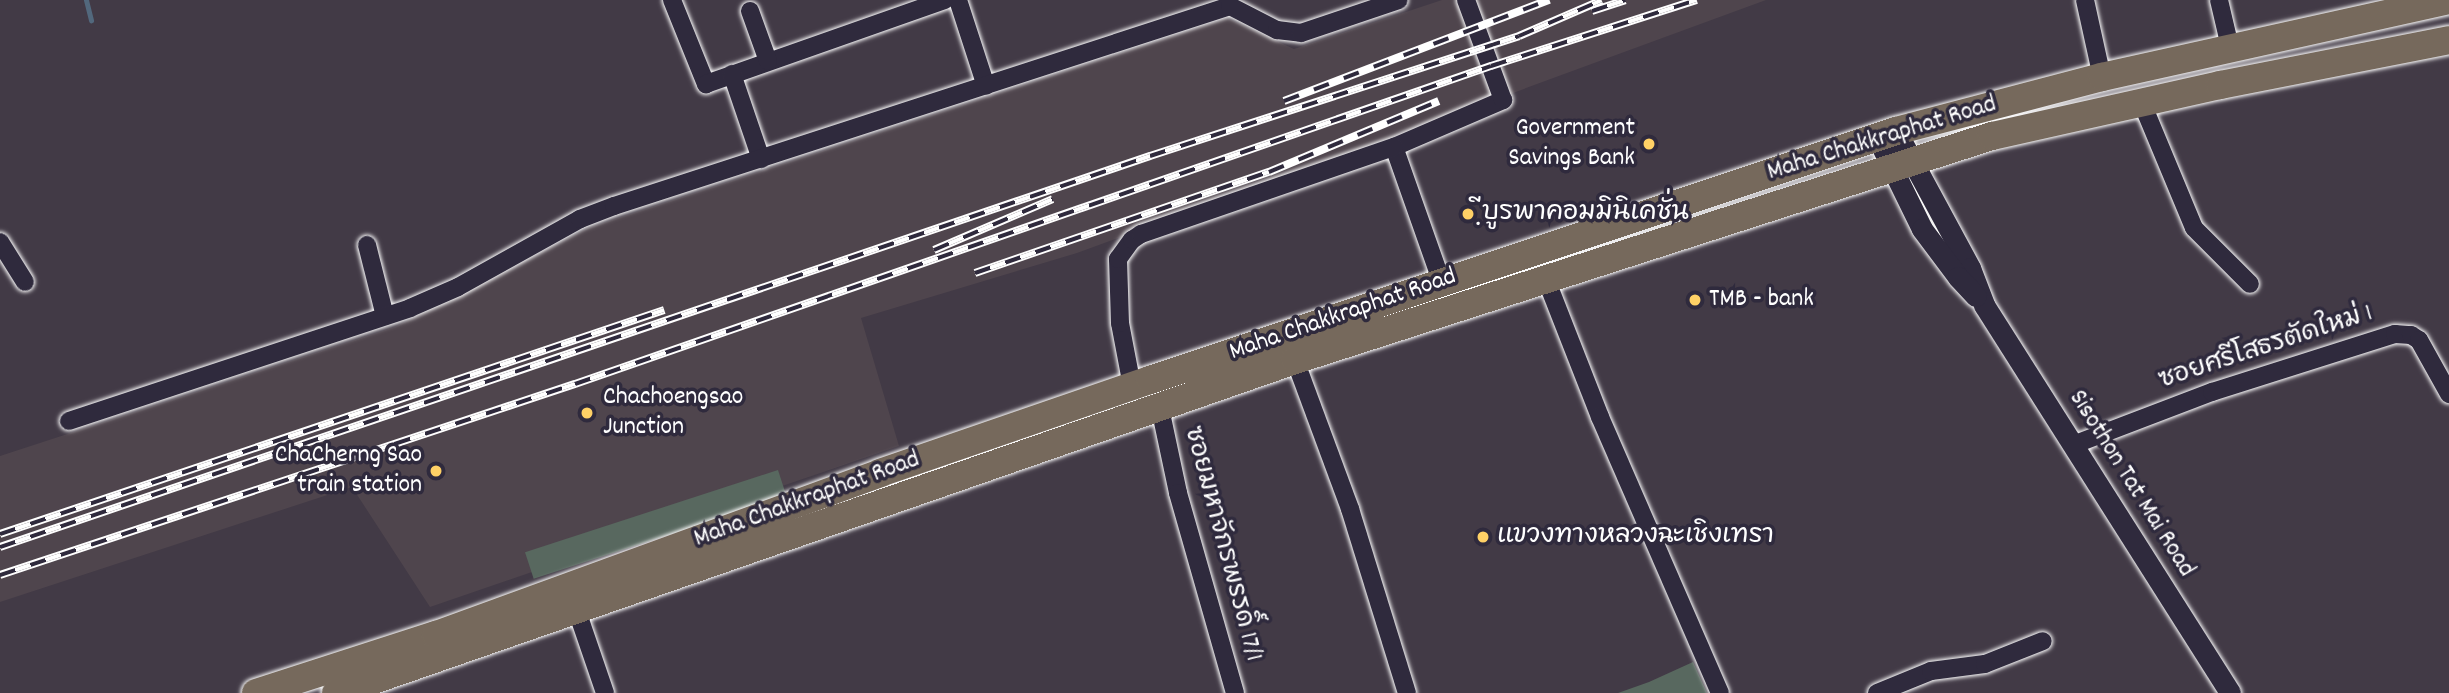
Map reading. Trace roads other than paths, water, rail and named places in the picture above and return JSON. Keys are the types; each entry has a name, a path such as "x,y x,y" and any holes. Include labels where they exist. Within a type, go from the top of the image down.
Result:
{"main road":[{"name":"Maha Chakkraphat Road","path":"337,693 360,687 440,646 880,473 1886,134 2102,77 2449,0"},
{"name":"Maha Chakkraphat Road","path":"256,693 578,611 1295,360 1992,136 2449,40"}],"street":[{"path":"672,0 706,84 945,0"},
{"path":"958,0 986,86"},
{"path":"69,421 385,316 458,287 580,219 1229,3 1277,30 1301,33 1359,6 1399,0"},
{"path":"1132,386 1121,323 1118,259 1132,240 1140,234 1394,148 1503,100 1466,0"},
{"path":"2085,0 2102,77"},
{"path":"2219,0 2230,47"},
{"path":"750,11 768,61"},
{"path":"732,74 761,159"},
{"path":"2142,103 2194,228 2250,284"},
{"name":"Sisothon Tat Mai Road","path":"1886,134 1901,165 1922,229 1958,277 1984,305 2230,693"},
{"path":"1394,148 1442,283"},
{"path":"0,242 24,282"},
{"path":"367,245 385,316"},
{"path":"1546,279 1600,417 1720,693"},
{"name":"ซอยศรีโสธรตัดใหม่ 1","path":"2073,445 2212,391 2395,334 2411,335 2419,340 2449,394"},
{"path":"1295,360 1350,509 1407,693"},
{"name":"ซอยมหาจักรพรรดิ์ 17/1","path":"1160,408 1178,493 1235,693"},
{"path":"578,611 605,693"},
{"path":"1877,693 1931,671 1985,664 2043,641"}],"waterway":[{"path":"86,0 91,20"}],"railway":[{"path":"1284,101 1549,0"},
{"path":"0,547 1150,156 1519,36 1602,0"},
{"path":"1592,11 1625,0"},
{"path":"0,575 575,384 1491,66 1697,0"},
{"path":"975,273 1269,172 1439,101"},
{"path":"934,250 1053,199"},
{"path":"0,534 664,310"}],"place":[{"name":"Government Savings Bank","path":"1649,144"},
{"name":"ฺีบูรพาคอมมินิเคชั่น","path":"1468,214"},
{"name":"TMB - bank","path":"1695,300"},
{"name":"Chachoengsao Junction","path":"587,413"},
{"name":"ChaCherng Sao train station","path":"436,471"},
{"name":"แขวงทางหลวงฉะเชิงเทรา","path":"1483,537"}]}
